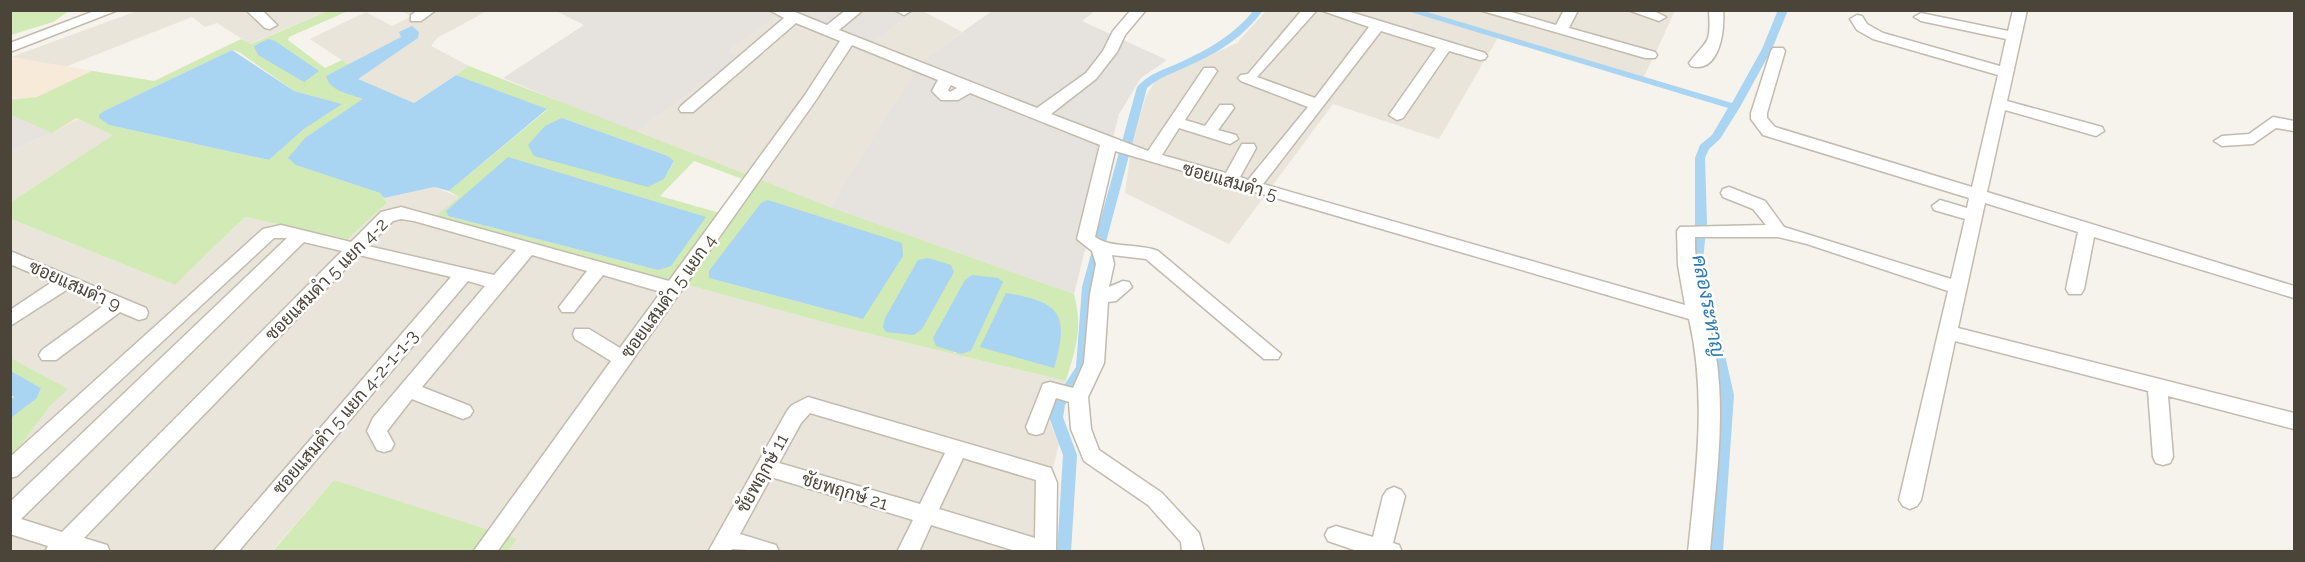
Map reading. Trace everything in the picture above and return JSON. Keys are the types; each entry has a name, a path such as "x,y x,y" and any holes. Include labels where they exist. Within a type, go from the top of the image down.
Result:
{"street":[{"path":"10,48 111,10"},
{"path":"253,10 270,25"},
{"path":"416,18 429,10"},
{"path":"776,10 849,39"},
{"path":"828,31 856,10"},
{"path":"1040,114 1090,76 1110,52 1118,34 1139,10"},
{"path":"1310,10 1250,76 1318,105"},
{"path":"1560,32 1571,10"},
{"path":"1635,10 1659,17"},
{"path":"1696,63 1714,47 1718,30 1716,10"},
{"path":"1910,500 2020,10"},
{"path":"1491,11 1560,32 1650,55"},
{"path":"1335,12 1480,56"},
{"path":"687,109 794,17"},
{"path":"1922,17 2015,37"},
{"path":"1857,19 1862,27 1878,36 2006,73"},
{"path":"1251,187 1318,105 1377,26"},
{"name":"ซอยแสมดำ 5","path":"849,39 947,78 940,91 946,97 953,97 969,87 1152,158 1697,315"},
{"name":"ซอยแสมดำ 5 แยก 4","path":"484,552 674,289 849,39"},
{"path":"1397,115 1445,46"},
{"path":"1778,51 1759,113 1759,119 1769,131 2295,292"},
{"path":"1152,158 1209,71"},
{"path":"2000,102 2096,131"},
{"path":"1209,132 1226,108"},
{"path":"1176,122 1230,139"},
{"path":"2222,141 2253,139 2273,122 2295,126"},
{"path":"1110,143 1086,239 1100,248 1136,250 1152,255 1271,354"},
{"path":"1230,181 1248,148"},
{"path":"1729,193 1761,206 1770,214 1778,231"},
{"path":"1940,206 1974,216"},
{"name":"ซอยแสมดำ 5 แยก 4-2","path":"62,547 382,219 401,213 674,289"},
{"path":"2075,289 2087,230"},
{"path":"10,470 261,238 275,231 497,282"},
{"path":"1698,552 1705,482 1707,364 1689,289 1684,250 1686,231 1778,231 1810,239 1958,288"},
{"path":"10,516 300,236"},
{"path":"384,444 377,431 380,424 528,247"},
{"path":"1100,248 1105,258 1099,294 1094,363 1078,397 1081,429 1091,455 1155,499 1191,539 1193,552"},
{"name":"ซอยแสมดำ 9","path":"12,258 139,313"},
{"path":"568,307 600,267"},
{"name":"ซอยแสมดำ 5 แยก 4-2-1-1-3","path":"224,552 465,273"},
{"path":"10,319 66,282"},
{"path":"1099,294 1110,296 1123,287"},
{"path":"49,355 119,304"},
{"path":"1949,333 2295,421"},
{"path":"582,334 623,359"},
{"path":"2157,386 2163,457"},
{"path":"1036,426 1050,389 1078,397"},
{"path":"409,390 463,411"},
{"name":"ชัยพฤกษ์ 11","path":"722,545 800,410 814,406 958,447"},
{"path":"908,552 924,514 958,447 1044,474 1047,483 1045,551"},
{"name":"ชัยพฤกษ์ 21","path":"766,467 1045,551"},
{"path":"1336,534 1384,550 1394,496"},
{"path":"10,525 62,547 99,552"},
{"path":"722,545 768,552"}],"shaded area":[{"path":"554,10 915,11 872,43 920,62 992,11 1095,11 1082,21 1167,60 1141,78 1119,114 1074,294 830,207 914,73 774,17 729,51 738,58 635,133 503,78 584,25"},
{"path":"137,11 328,11 250,44 217,23 205,27 192,17 65,67 11,57"},
{"path":"401,11 487,11 437,38 431,46 469,66 414,103 357,79 418,38 401,37 349,65 310,39 366,12 392,26 412,16"},
{"path":"915,11 923,11 962,32 920,62 872,43"},
{"path":"1266,11 1675,11 1644,77 1500,34 1439,139 1333,104 1229,244 1125,193 1132,142 1146,96 1156,80 1237,43"},
{"path":"773,17 915,73 830,207 635,133 738,58 729,51"},
{"path":"10,57 154,81 52,133 11,115"},
{"path":"11,115 52,133 11,150"},
{"path":"76,118 114,135 11,202 11,150 52,133"},
{"path":"434,187 459,197 437,216 842,327 1066,381 1049,420 1059,444 1052,472 1050,551 508,551 516,539 334,480 272,551 11,551 10,458 50,406 67,389 11,358 11,219 175,285 245,217 348,239 387,203 384,198"}],"green space":[{"path":"11,10 69,11 53,22 11,35"},
{"path":"328,11 348,11 289,37 288,40 325,68 342,60 349,65 326,76 342,92 364,99 306,137 297,165 380,193 387,203 348,239 245,217 175,285 11,219 11,202 113,135 76,118 52,133 11,115 10,100 37,97 92,71 154,81 241,39 251,44","holes":["232,50 239,52 294,91 341,104 304,129 269,160 109,125 99,118 104,111"]},
{"path":"469,66 830,207 1074,294 1078,328 1066,381 842,327 436,216 459,197 449,191 547,110 456,75","holes":["562,118 668,156 674,162 664,179","694,161 745,180 720,213 660,196","446,211 658,270 448,216","709,271 863,319 709,278","1002,282 971,351 954,353"]},
{"path":"11,358 68,389 50,406 11,458 11,418 37,398 41,388 11,371"},
{"path":"334,480 517,539 508,551 272,552"}],"water":[{"path":"412,26 419,32 418,38 358,79 414,103 456,75 547,109 449,191 434,187 384,198 380,193 296,165 288,158 306,137 363,99 336,89 326,76 401,37 399,32"},
{"path":"268,39 275,41 319,71 304,82 258,55 254,46"},
{"path":"232,50 294,91 342,104 304,129 269,160 109,125 99,118 104,111"},
{"path":"562,118 668,156 674,161 664,179 648,187 534,156 528,145 545,126"},
{"path":"508,157 706,217 671,266 658,270 448,216 446,211"},
{"path":"768,200 902,243 903,256 863,319 709,278 709,271 761,203"},
{"path":"928,258 951,265 954,272 922,329 914,335 886,332 883,327 885,318 918,260"},
{"path":"972,275 998,278 1003,282 971,351 961,354 936,346 933,338 965,280"},
{"path":"1006,293 1039,301 1049,306 1056,314 1060,323 1061,335 1054,368 980,347"},
{"path":"11,371 41,388 37,398 11,418 11,399 14,397 11,395"}],"waterway":[{"path":"1064,552 1070,455 1056,417 1059,404 1082,367 1088,287 1142,87 1158,75 1218,47 1244,27 1259,10"},
{"path":"1408,10 1734,107"},
{"name":"คลองระหาญ","path":"1734,107 1767,49 1783,10"},
{"name":"คลองระหาญ","path":"1716,552 1727,395 1697,259 1701,223 1700,158 1704,147 1716,137 1734,107"}]}
